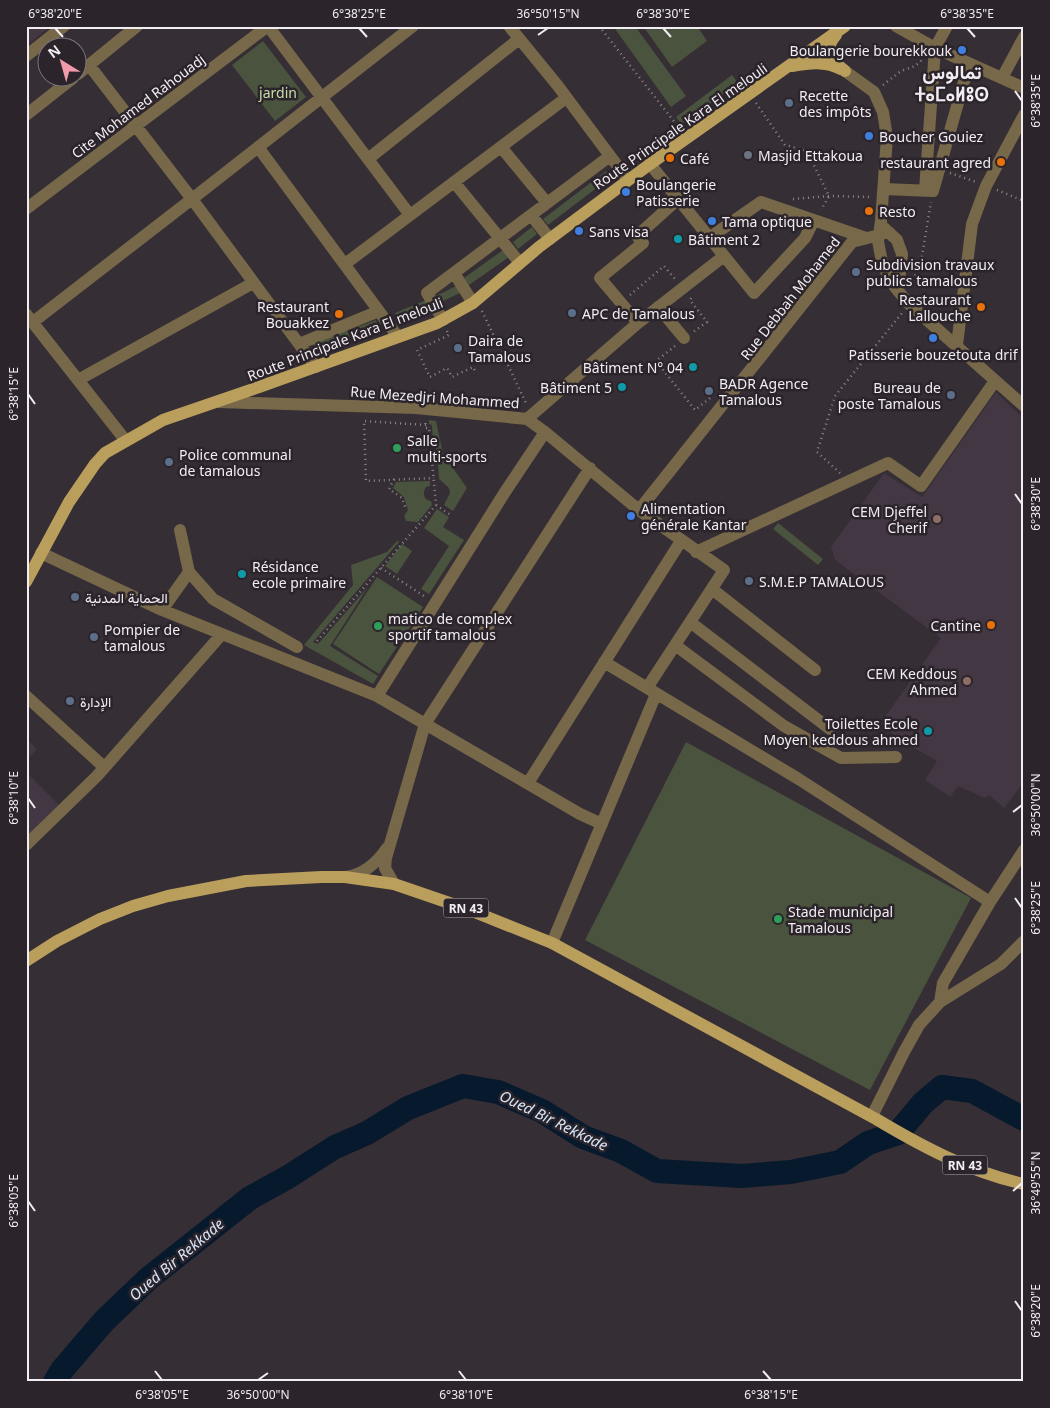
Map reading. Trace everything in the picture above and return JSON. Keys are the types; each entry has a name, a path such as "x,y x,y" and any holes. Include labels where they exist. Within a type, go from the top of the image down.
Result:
{"main road":[{"name":"Route Principale Kara El melouli","path":"26,582 69,502 95,464 105,454 163,420 316,367 443,320 475,302 550,239 628,180 845,26"},
{"path":"845,26 833,39 828,49 832,59 845,71"},
{"path":"790,66 820,62 831,64 845,71"},
{"name":"RN 43","path":"26,961 57,941 100,919 133,906 168,896 246,881 345,877 394,884 467,908 552,943 942,1156 998,1178 1024,1184"}],"street":[{"path":"26,56 64,26"},
{"path":"137,26 89,66 192,199 316,367"},
{"path":"268,26 410,216"},
{"name":"Cite Mohamed Rahouadj","path":"26,209 268,26"},
{"path":"126,441 30,318 192,199 413,26"},
{"path":"509,26 628,180"},
{"path":"896,26 935,48 1024,88"},
{"path":"929,191 935,48 947,26"},
{"path":"1002,78 1024,37"},
{"path":"368,159 520,39"},
{"path":"929,191 939,169 969,64"},
{"path":"845,71 874,92 883,112 886,131 881,221 884,234"},
{"path":"26,115 60,88"},
{"path":"345,264 566,98"},
{"path":"957,345 972,224 986,186 1024,115"},
{"path":"258,147 398,337"},
{"path":"501,147 547,204"},
{"path":"443,320 427,294 610,156"},
{"path":"650,164 754,293 805,238 814,220"},
{"path":"454,182 520,263"},
{"path":"883,193 929,191"},
{"path":"638,323 600,278 643,243 637,236 678,199"},
{"path":"709,238 762,202 866,238"},
{"path":"531,216 550,239"},
{"path":"884,234 878,241 882,262 895,279 905,298 1024,406"},
{"path":"884,234 897,240 902,254 895,279"},
{"name":"Rue Debbah Mohamed","path":"639,510 852,242 884,234"},
{"path":"526,419 638,323 724,256"},
{"path":"454,273 475,302"},
{"path":"78,380 253,283"},
{"path":"658,307 684,338"},
{"path":"299,344 379,311"},
{"path":"696,552 888,463 921,486 995,381"},
{"path":"254,389 248,396 262,403"},
{"name":"Rue Mezedjri Mohammed","path":"215,402 426,409 526,419 546,432 639,510 724,570 712,589"},
{"path":"377,696 505,492 546,432"},
{"path":"394,884 385,868 389,846 425,724 590,468"},
{"path":"180,530 189,572 213,599 297,647"},
{"path":"528,784 681,541"},
{"path":"41,553 162,610 377,696 528,784 602,824"},
{"path":"162,610 189,572"},
{"path":"552,943 602,824 652,691 675,645 712,589 815,670"},
{"path":"690,622 830,728"},
{"path":"26,846 104,768 222,634"},
{"path":"675,645 784,726 841,758 896,757"},
{"path":"604,662 797,778 990,902"},
{"path":"26,696 104,768"},
{"path":"345,877 365,871 381,858 389,846"},
{"path":"940,1002 943,983 990,902 1024,850"},
{"path":"874,1118 904,1052 919,1025 940,1002 1001,964 1024,941"}],"path":[{"path":"599,26 686,138"},
{"path":"874,92 901,71 915,66 935,48"},
{"path":"750,94 785,145 806,151 829,196"},
{"path":"939,169 1024,201"},
{"path":"849,481 817,452 835,396 905,298 922,256 929,191"},
{"path":"790,199 883,193"},
{"path":"814,220 829,196"},
{"path":"620,304 664,266 676,280 682,275"},
{"path":"475,302 530,410 526,419"},
{"path":"443,320 449,335 417,350 430,377 447,368 452,377 473,367 476,373"},
{"path":"426,409 426,425"},
{"path":"317,641 436,505 434,478 429,428 426,428 426,425 364,421 366,481 434,478"},
{"path":"394,479 389,489 402,498 406,509"},
{"path":"436,505 452,516"},
{"path":"381,568 424,596"}],"shaded area":[{"path":"26,26 51,26 26,46"},
{"path":"996,392 1024,419 1024,782 1004,808 989,795 985,798 958,786 950,797 925,780 937,761 900,740 880,724 941,638 835,560 831,547 884,473 922,497"},
{"path":"26,738 37,749 26,760"},
{"path":"26,772 59,805 26,838"}],"green space":[{"path":"613,26 635,26 686,96 671,107"},
{"path":"643,26 697,26 707,41 672,67"},
{"name":"jardin","path":"263,41 306,97 275,121 232,65"},
{"path":"732,75 738,83 682,125 676,117"},
{"path":"606,171 611,177 548,225 543,219"},
{"path":"532,227 537,234 518,249 513,242"},
{"path":"503,250 509,257 469,285 464,278"},
{"path":"456,286 460,293 439,303 436,296"},
{"path":"426,300 429,307 398,320 395,313"},
{"path":"376,320 379,327 358,336 355,328"},
{"path":"347,330 350,338 315,350 313,343"},
{"path":"429,420 436,421 443,454 467,488 453,511 444,505 450,493 449,488 439,479 438,465 436,464 436,447 433,445 432,425 429,424"},
{"path":"430,481 430,486 426,487 424,494 427,500 431,501 432,505 418,522 406,521 404,516 408,510 404,497 393,488 396,482"},
{"path":"437,509 449,517 443,527 464,540 429,594 421,589 449,546 424,528"},
{"path":"778,523 823,559 818,565 773,529"},
{"path":"397,541 399,542 313,642 318,644 368,587 330,646 378,676 373,684 304,645 353,585 351,565 387,552"},
{"path":"402,544 412,551 397,574 385,566"},
{"name":"matico de complex sportif tamalous","path":"377,577 423,607 379,674 333,644"},
{"name":"Stade municipal Tamalous","path":"686,742 971,898 870,1090 585,940"}],"waterway":[{"name":"Oued Bir Rekkade","path":"55,1382 62,1370 104,1321 148,1279 250,1198 288,1177 335,1147 367,1133 408,1108 463,1086 498,1092 542,1111 583,1137 621,1151 657,1171 742,1176 791,1172 840,1162 868,1143 898,1133 923,1103 942,1087 972,1091 1024,1119"}],"place":[{"name":"Boulangerie bourekkouk","path":"962,50"},
{"name":"Recette des impôts","path":"789,103"},
{"name":"Boucher Gouiez","path":"869,136"},
{"name":"Masjid Ettakoua","path":"748,155"},
{"name":"Café","path":"670,158"},
{"name":"restaurant agred","path":"1001,162"},
{"name":"Boulangerie Patisserie","path":"626,192"},
{"name":"Resto","path":"869,211"},
{"name":"Tama optique","path":"712,221"},
{"name":"Sans visa","path":"579,231"},
{"name":"Bâtiment 2","path":"678,239"},
{"name":"Subdivision travaux publics tamalous","path":"856,272"},
{"name":"Restaurant Lallouche","path":"981,307"},
{"name":"APC de Tamalous","path":"572,313"},
{"name":"Restaurant Bouakkez","path":"339,314"},
{"name":"Patisserie bouzetouta drif","path":"933,338"},
{"name":"Daira de Tamalous","path":"458,348"},
{"name":"Bâtiment N° 04","path":"693,367"},
{"name":"Bâtiment 5","path":"622,387"},
{"name":"BADR Agence Tamalous","path":"709,391"},
{"name":"Bureau de poste Tamalous","path":"951,395"},
{"name":"Salle multi-sports","path":"397,448"},
{"name":"Police communal de tamalous","path":"169,462"},
{"name":"Alimentation générale Kantar","path":"631,516"},
{"name":"CEM Djeffel Cherif","path":"937,519"},
{"name":"Résidance ecole primaire","path":"242,574"},
{"name":"S.M.E.P TAMALOUS","path":"749,581"},
{"name":"الحماية المدنية","path":"75,597"},
{"name":"Cantine","path":"991,625"},
{"name":"matico de complex sportif tamalous","path":"378,626"},
{"name":"Pompier de tamalous","path":"94,637"},
{"name":"CEM Keddous Ahmed","path":"967,681"},
{"name":"الإدارة","path":"70,701"},
{"name":"Toilettes Ecole Moyen keddous ahmed","path":"928,731"},
{"name":"Stade municipal Tamalous","path":"778,919"}],"district":[{"name":"تمالوس ⵜⴰⵎⴰⵍⵓⵙ","path":"952,83"}]}
